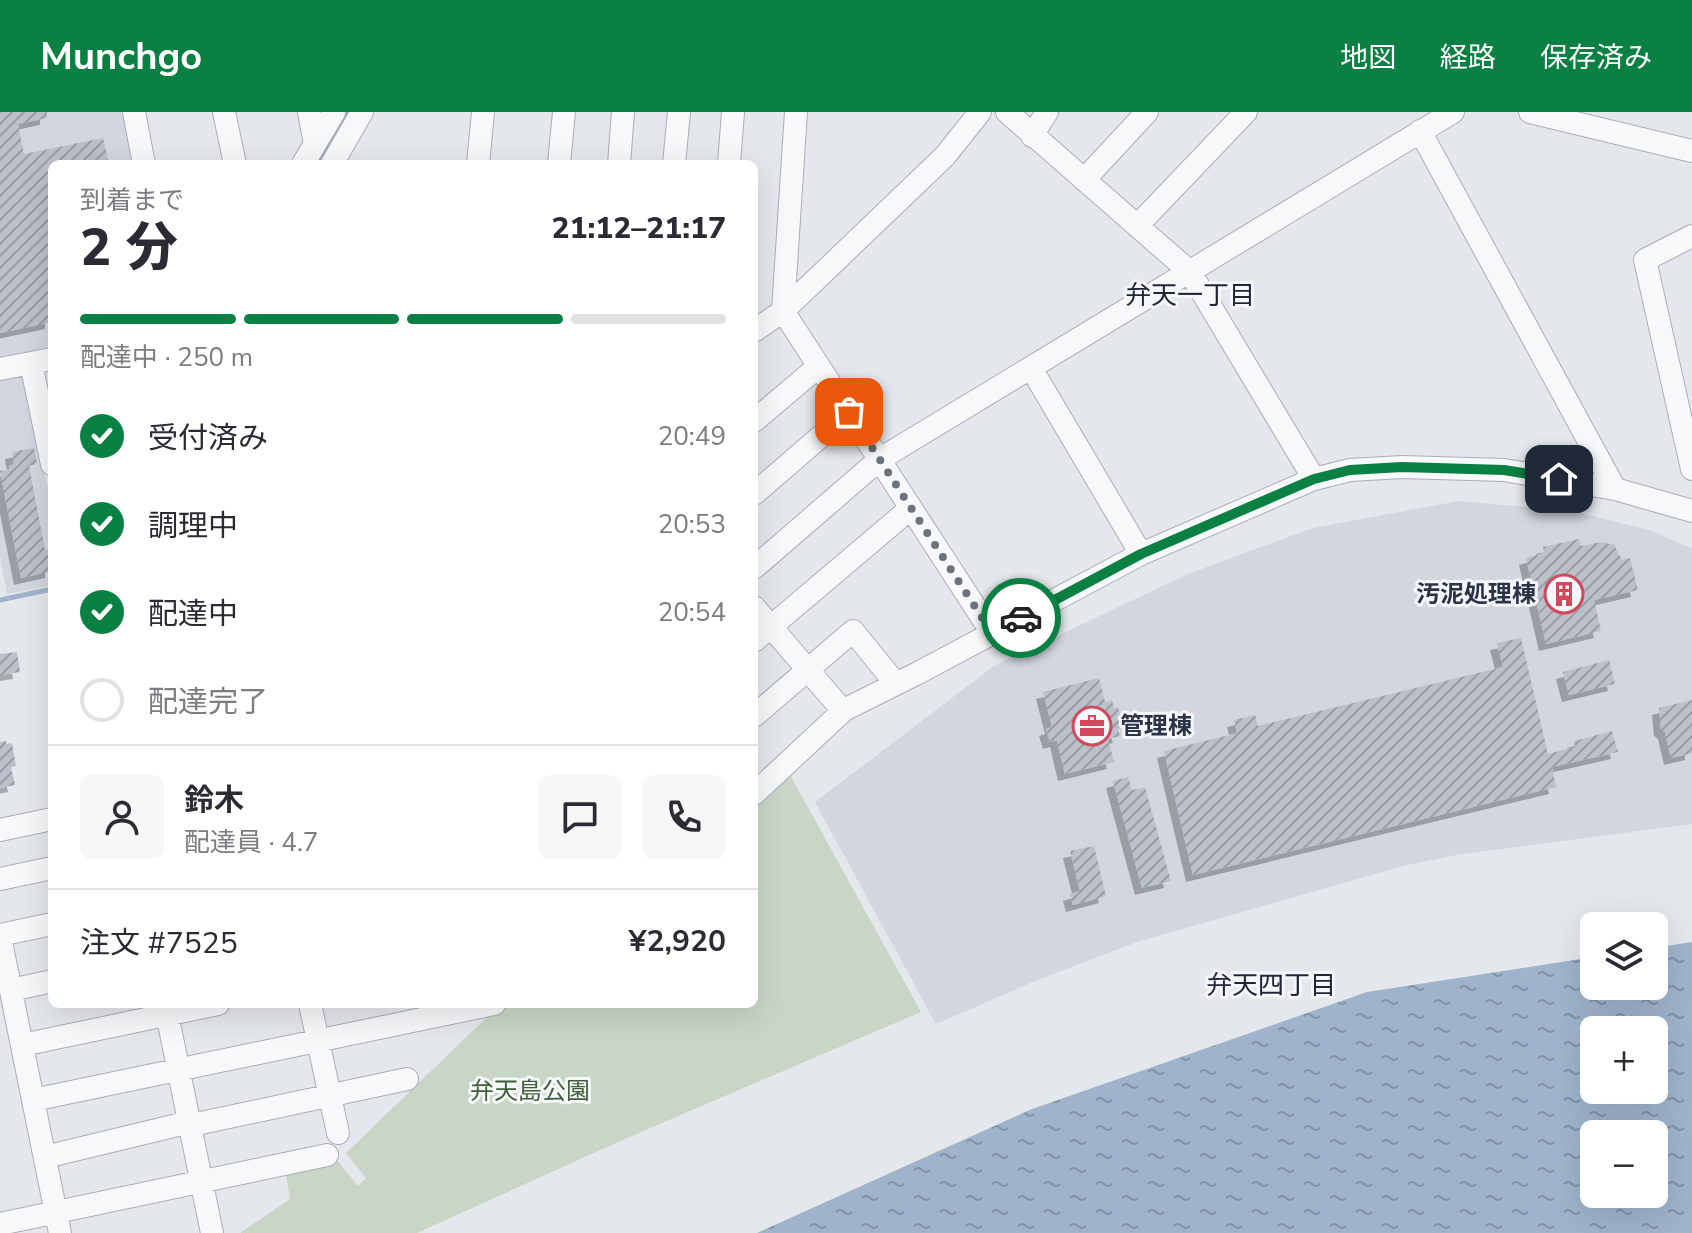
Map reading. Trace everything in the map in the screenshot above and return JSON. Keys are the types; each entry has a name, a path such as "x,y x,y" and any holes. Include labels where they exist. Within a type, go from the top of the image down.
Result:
{"street":[{"path":"134,112 143,160"},
{"path":"224,112 234,160"},
{"path":"309,112 315,144"},
{"path":"305,160 334,112"},
{"path":"334,160 362,112"},
{"path":"559,160 564,112"},
{"path":"619,160 623,112"},
{"path":"674,160 679,112"},
{"path":"729,160 733,112"},
{"path":"796,112 783,311 992,633"},
{"path":"758,328 783,311 945,156 980,112"},
{"path":"1007,112 1190,272 1314,479"},
{"path":"1032,136 1047,112"},
{"path":"1084,180 1147,112"},
{"path":"1137,226 1246,112"},
{"path":"758,565 880,459 1453,112"},
{"path":"1530,112 1692,151"},
{"path":"478,113 478,160"},
{"path":"1420,131 1615,489"},
{"path":"1692,236 1645,260 1692,469"},
{"path":"0,369 41,361 48,427"},
{"path":"758,418 819,366"},
{"path":"1031,368 1141,554"},
{"path":"758,491 849,412"},
{"path":"758,790 843,711 1141,554 1314,479 1350,470 1402,467 1504,470 1615,489 1692,511"},
{"path":"843,711 808,670 762,634 911,508"},
{"path":"758,713 853,631 896,684"},
{"path":"0,830 48,820"},
{"path":"0,879 48,869"},
{"path":"48,925 0,936 58,1223"},
{"path":"11,990 48,982"},
{"path":"311,1008 338,1133"},
{"path":"33,1100 475,1008"},
{"path":"22,1045 166,1009 212,1233"},
{"path":"45,1157 190,1122 201,1123 407,1079"},
{"path":"0,1224 58,1223 202,1181 327,1155"}],"shaded area":[{"path":"0,112 130,112 140,160 48,160 48,349 0,357"},
{"path":"23,372 48,488 48,586 7,594 0,557 0,376"},
{"path":"1459,501 1572,511 1653,531 1692,549 1692,824 1456,855 1403,866 1137,942 1035,981 936,1024 815,802 994,666 1188,574 1313,528"}],"green space":[{"name":"弁天島公園","path":"789,773 921,1012 618,1142 417,1233 240,1233 290,1199 286,1174 337,1160 358,1186 366,1178 346,1153 485,1019 500,1008 758,1008 758,800"}],"water":[{"path":"1692,942 1692,1233 757,1233 1032,1109 1367,992 1580,959 1580,1000 1668,1000 1668,946"}],"building":[{"path":"0,112 47,112 47,118 18,124 24,154 103,138 108,160 48,160 48,323 0,333"},
{"path":"34,448 37,464 29,466 45,550 48,550 48,572 21,578 0,471 14,464 12,452"},
{"name":"汚泥処理棟","path":"1579,539 1581,546 1602,542 1614,545 1622,560 1630,558 1638,590 1594,600 1601,631 1546,644 1526,558 1544,553 1543,547"},
{"path":"1521,638 1548,754 1575,747 1574,741 1612,731 1618,752 1552,767 1556,787 1193,875 1164,751 1237,733 1234,720 1255,715 1258,726 1503,667 1497,643"},
{"path":"17,652 20,672 0,675 0,654"},
{"path":"1609,660 1615,684 1569,695 1563,672"},
{"name":"管理棟","path":"1099,678 1105,702 1112,700 1114,708 1118,707 1123,728 1118,729 1120,736 1108,739 1114,762 1065,774 1057,740 1050,742 1046,729 1052,727 1043,692"},
{"path":"1692,700 1692,753 1671,758 1665,732 1661,729 1659,708"},
{"path":"6,741 6,744 12,743 16,766 11,767 15,785 0,788 0,742"},
{"path":"1128,777 1132,790 1145,787 1171,881 1142,888 1113,781"},
{"path":"1094,846 1106,896 1073,905 1070,894 1080,891 1070,851"}],"waterway":[{"path":"319,160 348,112"},
{"path":"0,600 48,590"}],"way so far":[{"path":"849,412 992,633 1021,618"}],"place":[{"name":"汚泥処理棟","path":"1564,594"},
{"name":"管理棟","path":"1092,726"}],"district":[{"name":"弁天一丁目","path":"1190,295"},
{"name":"弁天四丁目","path":"1271,985"}],"route":[{"path":"1021,618 1141,554 1314,479 1350,470 1402,467 1504,470 1559,479"}]}
